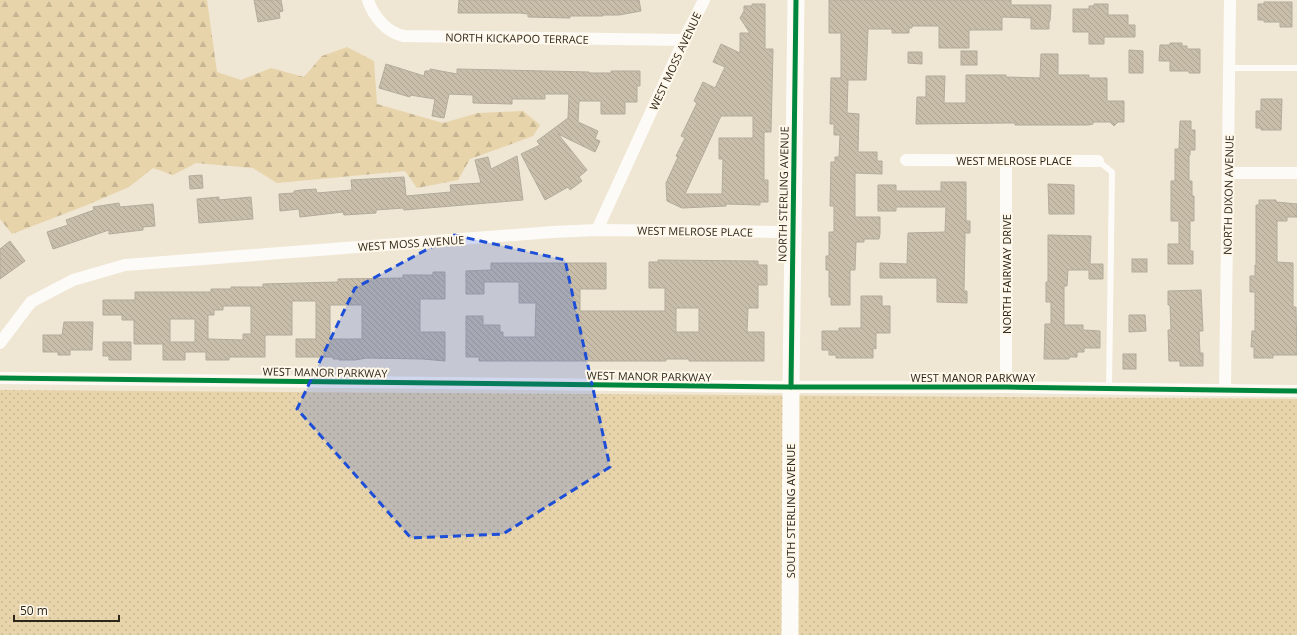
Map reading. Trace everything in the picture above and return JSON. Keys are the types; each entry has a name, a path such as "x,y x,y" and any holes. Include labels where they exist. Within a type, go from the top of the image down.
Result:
{"street":[{"name":"NORTH KICKAPOO TERRACE","path":"368,0 372,10 386,26 395,33 404,36 684,40"},
{"name":"WEST MOSS AVENUE","path":"0,342 31,302 73,280 125,265 552,232 596,230 704,0"},
{"name":"NORTH STERLING AVENUE","path":"791,387 796,0"},
{"name":"NORTH DIXON AVENUE","path":"1225,390 1230,0"},
{"name":"WEST MELROSE PLACE","path":"906,160 1098,161"},
{"name":"NORTH FAIRWAY DRIVE","path":"1006,160 1006,387"},
{"path":"1228,173 1297,173"},
{"name":"WEST MELROSE PLACE","path":"596,230 793,232"},
{"name":"WEST MANOR PARKWAY","path":"0,378 1297,391"},
{"name":"SOUTH STERLING AVENUE","path":"790,635 791,387"}],"lane":[{"path":"1229,68 1297,68"},
{"path":"1098,161 1112,172 1109,389"}],"highlighted area":[{"path":"454,235 565,260 610,467 503,534 411,538 297,409 355,288"}],"green space":[{"path":"0,0 207,0 217,72 241,80 271,68 304,77 322,56 347,47 374,61 377,104 443,123 478,113 523,111 540,125 533,136 470,159 458,180 417,188 405,171 277,183 253,168 196,163 173,175 153,168 129,187 12,234 0,219"},
{"path":"0,390 1297,399 1297,635 0,635"}],"building":[{"path":"254,0 281,0 283,11 279,12 280,18 258,22"},
{"path":"459,0 639,0 641,11 619,15 570,16 570,18 528,17 528,14 520,13 458,13"},
{"path":"829,0 1011,0 1011,5 1051,5 1049,29 1031,29 1031,18 1002,17 1002,30 969,30 969,48 939,48 939,26 912,26 912,28 909,28 909,33 892,33 892,29 868,29 866,80 848,80 847,113 859,114 858,152 877,152 877,161 882,161 882,174 855,173 855,217 880,217 880,234 879,239 864,239 864,242 856,242 855,270 850,270 850,305 831,305 831,297 829,297 829,270 826,270 826,256 829,256 829,232 834,232 834,206 830,206 831,162 835,162 835,157 839,157 840,135 834,135 834,124 830,124 831,78 841,78 841,33 829,33"},
{"path":"1264,2 1292,2 1292,27 1280,27 1280,22 1264,22 1264,20 1258,20 1258,4 1264,4"},
{"path":"752,4 765,4 765,49 773,49 771,132 764,132 764,180 768,180 768,202 760,202 760,205 726,204 726,206 682,208 667,201 666,183 678,157 676,156 685,138 681,136 697,103 694,101 703,82 715,88 725,67 713,62 721,44 740,53 740,33 750,33 740,18 744,11 744,6 752,6","holes":["721,116 753,116 753,138 719,138 719,159 723,159 722,194 685,194"]},
{"path":"1094,4 1108,4 1108,15 1128,15 1128,25 1135,25 1135,37 1104,37 1104,44 1089,44 1089,32 1073,32 1073,9 1089,9 1089,6 1094,6"},
{"path":"1170,43 1182,43 1182,46 1187,46 1187,49 1200,49 1200,73 1189,73 1189,71 1170,71 1170,61 1159,61 1160,45 1170,45"},
{"path":"1129,50 1143,51 1143,73 1129,73"},
{"path":"961,51 977,51 977,65 961,65"},
{"path":"908,52 922,52 922,64 908,63"},
{"path":"1041,54 1058,54 1058,75 1089,75 1089,78 1107,78 1107,101 1124,101 1124,122 1118,122 1114,126 1110,122 1093,122 1093,124 1088,125 1015,125 1015,123 916,124 917,97 926,97 926,76 945,76 944,103 966,103 966,75 1006,75 1006,77 1040,78"},
{"path":"386,64 424,76 425,71 430,71 430,69 457,74 457,69 589,73 640,71 640,86 637,86 637,102 625,102 625,114 601,114 601,101 579,101 578,122 598,131 595,139 600,141 595,152 558,134 587,170 579,177 582,181 570,190 568,187 545,200 521,154 540,145 537,141 568,118 569,94 545,94 545,99 512,99 512,104 473,103 473,95 449,94 444,118 432,116 435,99 410,95 410,97 379,88"},
{"path":"1261,99 1282,99 1281,130 1261,130 1261,128 1256,128 1256,111 1261,111"},
{"path":"1180,121 1191,121 1191,130 1195,130 1195,150 1190,150 1189,155 1189,181 1192,181 1192,196 1194,196 1194,221 1190,221 1190,251 1193,251 1193,264 1168,264 1168,244 1179,244 1179,221 1171,221 1171,181 1175,181 1175,149 1179,149"},
{"path":"517,156 523,200 404,210 403,208 376,210 376,213 344,215 343,212 300,217 299,209 280,211 279,194 316,189 317,193 352,190 351,180 404,177 406,196 451,192 450,185 481,183 475,160 488,157 491,169"},
{"path":"202,175 203,188 190,189 189,176"},
{"path":"941,182 966,182 966,221 970,221 970,233 965,233 964,291 967,291 967,303 937,302 937,278 880,278 880,263 907,264 908,233 945,232 946,207 896,207 896,211 878,211 878,185 896,185 896,191 941,191"},
{"path":"1048,184 1074,185 1074,214 1049,214"},
{"path":"219,197 219,200 251,197 253,219 199,223 197,199"},
{"path":"1259,200 1276,200 1276,202 1297,204 1297,217 1287,217 1287,221 1277,221 1277,262 1293,263 1293,307 1296,307 1297,355 1273,355 1273,358 1254,358 1254,347 1251,347 1252,331 1255,331 1255,292 1250,292 1250,276 1255,276 1256,205 1259,205"},
{"path":"119,203 120,207 153,204 155,226 143,227 143,230 109,234 109,230 53,249 47,232 68,225 66,220 94,210 93,207"},
{"path":"1048,235 1091,236 1090,264 1103,264 1103,279 1089,279 1089,270 1068,270 1067,286 1064,286 1064,325 1083,325 1083,330 1100,331 1100,348 1084,348 1084,352 1077,352 1077,357 1069,357 1069,359 1044,359 1045,324 1051,324 1051,302 1046,302 1046,282 1048,282"},
{"path":"10,241 25,261 0,279 0,249"},
{"path":"1132,259 1147,259 1147,272 1132,272"},
{"path":"658,260 758,261 758,265 767,265 767,285 758,285 758,308 748,308 747,332 764,332 764,361 689,361 689,359 666,359 666,361 479,361 479,357 466,357 466,316 483,316 483,325 500,325 500,332 503,332 503,337 535,337 536,303 519,303 519,282 484,282 484,294 466,294 466,271 491,270 491,263 606,263 606,289 580,289 580,311 665,311 665,288 649,288 649,262 658,262","holes":["676,308 699,308 699,332 676,332"]},
{"path":"433,272 445,272 445,299 420,299 420,332 445,332 445,361 366,358 339,360 333,359 333,357 296,357 296,339 316,339 316,301 292,301 292,335 265,335 265,357 229,357 229,360 206,360 206,352 185,352 185,360 163,360 163,344 134,344 134,320 122,320 122,315 103,315 103,300 135,300 135,292 211,292 211,289 231,289 231,287 263,287 263,284 338,282 338,279 403,278 403,275 433,275","holes":["330,305 362,305 362,339 330,339","223,306 251,306 251,334 243,334 243,340 208,339 208,315 214,315 214,310 223,310","170,319 195,319 195,342 170,342"]},
{"path":"1201,290 1203,331 1199,331 1200,353 1203,353 1203,366 1180,366 1180,361 1169,361 1168,330 1171,330 1168,291"},
{"path":"861,296 882,296 882,306 890,306 890,333 876,333 876,349 873,348 873,358 836,358 836,355 829,355 829,350 822,350 822,331 839,331 839,328 861,328"},
{"path":"1129,315 1145,315 1146,331 1129,332"},
{"path":"64,322 93,322 92,350 70,350 70,355 58,355 58,352 43,352 43,335 62,335"},
{"path":"103,342 131,342 131,360 109,360 109,356 103,356"},
{"path":"1123,354 1136,354 1136,369 1123,369"}],"cycle path":[{"path":"791,387 796,0"},
{"path":"0,378 1297,391"}]}
